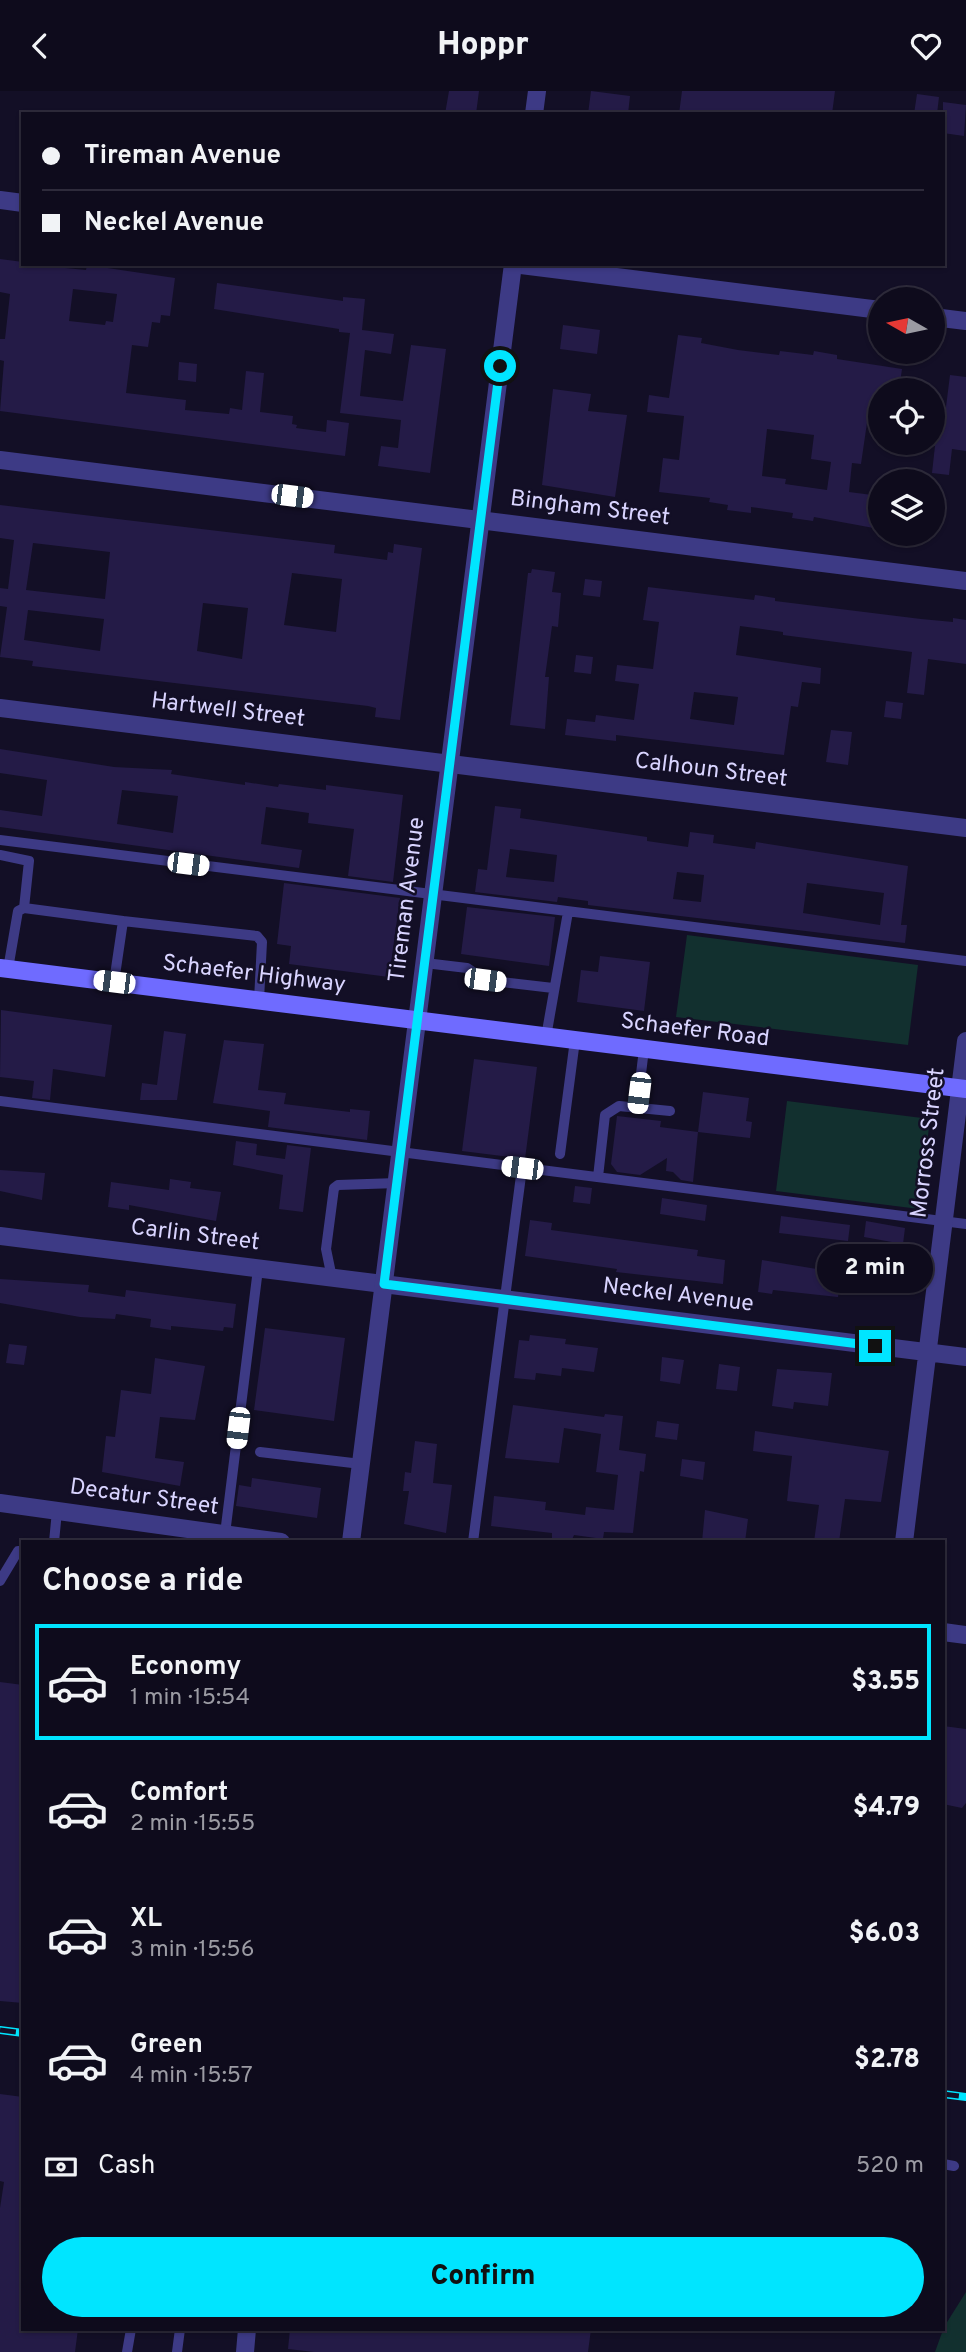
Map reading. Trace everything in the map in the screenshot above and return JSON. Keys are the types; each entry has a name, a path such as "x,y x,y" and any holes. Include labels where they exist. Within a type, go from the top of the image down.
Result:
{"main road":[{"name":"Schaefer Highway","path":"4,968 418,1020"},
{"name":"Schaefer Road","path":"418,1020 963,1089"}],"street":[{"path":"534,112 537,91"},
{"path":"0,200 21,203"},
{"name":"Tireman Avenue","path":"351,1540 513,266"},
{"path":"529,266 868,308"},
{"path":"945,318 966,321"},
{"name":"Bingham Street","path":"0,460 966,582"},
{"name":"Hartwell Street","path":"0,708 450,763"},
{"name":"Calhoun Street","path":"450,763 966,828"},
{"name":"Morross Street","path":"904,1540 963,1089 966,1041"},
{"name":"Carlin Street","path":"0,1236 384,1284"},
{"name":"Neckel Avenue","path":"384,1284 966,1357"},
{"name":"Decatur Street","path":"0,1503 267,1540"},
{"path":"945,1632 966,1635"},
{"path":"247,2331 248,2352"}],"lane":[{"path":"0,840 966,961"},
{"path":"0,855 29,861 24,908"},
{"path":"4,968 18,911 24,908 257,936 262,942 258,1000"},
{"path":"546,1037 568,912"},
{"path":"114,982 122,921"},
{"path":"425,963 467,968 485,980 553,988"},
{"path":"559,1154 576,1040"},
{"path":"637,1107 644,1049"},
{"path":"0,1101 966,1224"},
{"path":"598,1177 605,1115 619,1106 670,1111"},
{"path":"473,1540 522,1168"},
{"path":"332,1278 326,1249 334,1188 338,1185 397,1182"},
{"path":"225,1534 258,1269"},
{"path":"260,1452 361,1464"},
{"path":"54,1540 57,1511"},
{"path":"0,1581 18,1551 21,1551"},
{"path":"127,2352 131,2331"},
{"path":"177,2352 180,2331"}],"green space":[{"path":"687,935 918,965 908,1045 676,1017"},
{"path":"787,1101 930,1119 919,1209 776,1191"},
{"path":"966,2292 966,2352 935,2352 945,2325"}],"building":[{"path":"449,91 479,91 476,112 445,112"},
{"path":"591,91 630,96 628,112 588,112"},
{"path":"682,91 835,91 832,112 679,112"},
{"path":"917,94 939,97 937,112 914,112"},
{"path":"943,102 966,105 964,136 945,133"},
{"path":"0,259 21,262 21,266 86,270 87,266 94,266 175,278 170,316 161,315 160,323 152,322 148,347 132,345 126,393 186,400 185,410 229,414 230,408 242,410 246,371 264,373 260,412 293,416 292,424 297,425 296,428 326,432 327,420 349,423 345,456 0,411 4,361 0,360 0,339 5,339 10,294 0,292","holes":["73,289 117,294 113,322 106,321 105,325 69,321"]},
{"path":"217,283 343,301 343,297 365,299 362,330 394,334 391,354 365,350 360,396 403,401 411,345 446,349 430,473 378,466 381,446 398,448 401,420 340,413 350,333 214,309"},
{"path":"563,325 600,330 597,354 560,349"},
{"path":"678,335 702,338 701,343 738,350 779,355 780,351 813,355 814,351 837,355 837,359 902,369 901,378 868,378 868,416 861,464 852,463 849,492 868,494 868,527 814,517 813,521 792,518 793,513 751,507 751,513 727,510 728,505 709,502 710,498 659,492 663,458 679,460 684,416 647,412 649,395 669,398","holes":["767,429 814,435 811,459 831,462 827,490 785,484 786,479 762,476"]},
{"path":"179,362 197,364 196,382 178,380"},
{"path":"950,375 966,377 966,451 952,449 949,475 945,475 945,469 932,469 934,455 945,455 945,415"},
{"path":"553,389 591,394 588,411 627,415 615,497 542,485"},
{"path":"0,505 335,545 334,553 387,560 388,552 393,553 394,544 422,548 400,720 375,717 376,708 368,706 32,666 33,661 0,657 7,607 0,606 0,588 8,589 14,540 0,538","holes":["33,543 110,552 105,599 26,590","292,573 342,579 336,632 284,625","203,603 248,608 242,659 197,651","28,610 104,619 100,651 24,640"]},
{"path":"532,569 555,572 552,592 561,593 558,627 552,626 545,677 549,677 545,729 510,725 528,573 531,573"},
{"path":"585,579 602,581 600,597 583,595"},
{"path":"648,587 754,600 755,595 775,598 775,601 921,619 953,622 953,618 966,620 966,664 928,659 924,695 907,693 912,652 783,635 783,632 740,626 736,655 821,668 820,684 802,682 798,707 791,706 784,755 616,735 616,741 565,735 567,719 595,722 596,715 634,720 639,684 615,681 617,665 653,669 659,622 643,620","holes":["694,692 738,697 734,725 690,719"]},
{"path":"576,655 593,657 591,674 574,672"},
{"path":"886,701 903,703 901,719 884,717"},
{"path":"831,730 852,732 848,765 826,762"},
{"path":"0,749 114,767 172,770 171,774 245,785 245,782 278,787 279,784 326,790 326,785 403,795 393,882 348,876 354,829 308,823 309,813 266,807 261,844 302,850 299,868 0,827 0,810 42,816 47,780 0,773","holes":["122,790 178,796 173,833 117,824"]},
{"path":"495,806 521,809 520,818 647,837 647,841 688,847 690,832 714,835 713,843 755,849 756,842 908,866 901,925 907,925 905,943 588,905 588,901 558,897 557,902 475,892 478,869 487,870","holes":["510,849 557,855 554,882 506,877","677,872 704,875 701,902 673,899","807,883 884,893 880,925 803,913"]},
{"path":"284,883 400,898 389,977 289,964 291,946 277,944"},
{"path":"467,907 555,917 549,966 461,954"},
{"path":"600,956 650,962 644,1011 577,1002 581,970 598,972"},
{"path":"1,1010 112,1025 105,1077 53,1069 50,1100 32,1098 34,1081 0,1077"},
{"path":"164,1031 186,1034 177,1100 140,1100 142,1083 157,1085"},
{"path":"224,1040 264,1044 258,1090 286,1093 284,1104 350,1112 350,1109 370,1111 367,1140 268,1127 270,1111 213,1103"},
{"path":"474,1059 537,1067 525,1159 462,1151"},
{"path":"703,1092 749,1098 746,1121 752,1122 750,1138 698,1132"},
{"path":"617,1116 661,1121 660,1127 698,1132 693,1182 681,1180 673,1172 666,1171 667,1158 640,1175 617,1172 611,1164"},
{"path":"236,1141 257,1144 256,1155 285,1159 287,1145 311,1148 303,1212 279,1209 283,1175 233,1165"},
{"path":"0,1170 45,1173 42,1200 0,1191"},
{"path":"170,1179 191,1182 190,1188 221,1192 216,1221 129,1205 129,1210 108,1207 111,1182 169,1190"},
{"path":"575,1186 592,1188 590,1204 573,1202"},
{"path":"662,1198 707,1205 705,1221 660,1214"},
{"path":"781,1216 850,1225 848,1241 779,1233"},
{"path":"530,1220 552,1223 551,1230 698,1250 697,1256 725,1260 723,1284 616,1272 617,1269 525,1256"},
{"path":"866,1221 905,1228 903,1244 864,1237"},
{"path":"762,1260 841,1273 838,1297 773,1290 772,1294 758,1292"},
{"path":"0,1279 89,1285 88,1292 125,1297 126,1290 236,1304 233,1328 224,1327 223,1331 171,1326 171,1330 150,1327 151,1319 116,1314 115,1319 80,1317 0,1303"},
{"path":"265,1328 345,1338 334,1421 254,1410"},
{"path":"530,1335 566,1339 565,1344 598,1348 594,1372 562,1368 561,1376 536,1373 535,1380 514,1378 519,1340 529,1341"},
{"path":"9,1344 27,1346 24,1365 6,1363"},
{"path":"662,1357 684,1360 680,1384 660,1381"},
{"path":"155,1358 205,1366 195,1420 160,1417 155,1458 184,1462 180,1486 102,1472 106,1436 115,1437 121,1390 151,1394"},
{"path":"719,1364 740,1367 737,1391 716,1389"},
{"path":"777,1369 832,1373 828,1406 794,1402 793,1409 772,1406"},
{"path":"513,1405 604,1417 605,1414 623,1416 619,1450 646,1454 644,1472 640,1471 633,1533 604,1532 603,1539 574,1535 572,1540 558,1540 552,1539 552,1533 491,1526 494,1496 546,1502 545,1510 585,1515 586,1507 614,1510 618,1475 596,1472 601,1434 564,1428 559,1463 505,1458"},
{"path":"657,1421 679,1424 677,1440 655,1437"},
{"path":"755,1431 889,1451 881,1502 845,1499 839,1540 814,1540 819,1505 787,1501 792,1456 753,1451"},
{"path":"415,1441 437,1444 433,1483 452,1485 446,1533 404,1524 409,1491 403,1491 405,1472 411,1473"},
{"path":"682,1459 705,1462 703,1480 680,1476"},
{"path":"252,1478 321,1488 317,1518 236,1506 239,1485 251,1487"},
{"path":"705,1510 748,1519 745,1540 702,1540"},
{"path":"0,1682 21,1685 21,2003 0,2001"},
{"path":"945,1726 966,1729 966,1803 962,1808 945,1804"},
{"path":"0,2094 21,2097 21,2331 78,2331 75,2352 0,2352 0,2208 4,2182 0,2181"},
{"path":"290,2331 591,2331 588,2352 314,2352 288,2349"}],"railway":[{"path":"0,2030 21,2033"},
{"path":"945,2094 966,2097"}],"route":[{"path":"500,366 384,1284 875,1346"}]}
